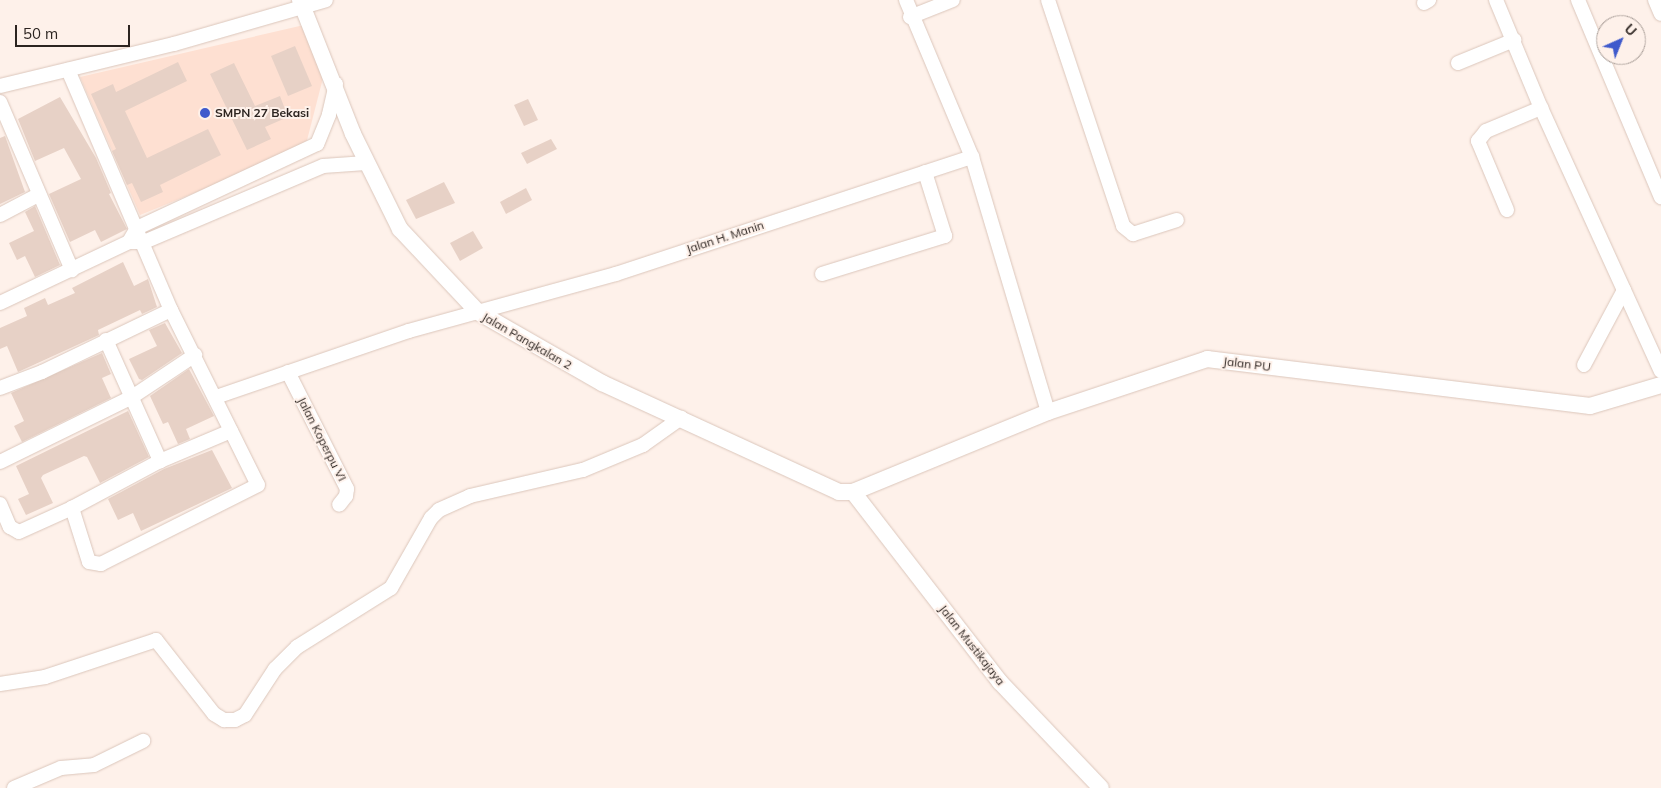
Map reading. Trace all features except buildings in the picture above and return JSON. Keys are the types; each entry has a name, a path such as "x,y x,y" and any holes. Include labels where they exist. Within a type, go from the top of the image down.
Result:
{"street":[{"path":"0,86 174,44 301,3 326,0"},
{"path":"906,0 910,17 972,157 1048,412"},
{"path":"910,17 953,0"},
{"path":"1048,0 1123,226 1132,234 1177,220"},
{"path":"1496,0 1541,108 1659,362"},
{"path":"1578,0 1661,197"},
{"path":"1655,0 1661,14"},
{"name":"Jalan Pangkalan 2","path":"301,3 336,84 366,163 400,229 478,312 602,383 833,490 853,492"},
{"path":"1458,63 1514,40"},
{"path":"68,70 144,242 171,310 216,397 258,485 202,516 101,564 89,562 72,508"},
{"path":"128,242 137,228 313,147 329,115 336,84"},
{"path":"0,102 38,195 72,270"},
{"path":"1507,210 1478,141 1486,131 1541,108"},
{"path":"313,147 323,166"},
{"name":"Jalan H. Manin","path":"216,397 409,331 616,274 972,157"},
{"path":"0,302 72,270 128,242 144,242 323,166 366,163"},
{"path":"822,274 945,236 925,172"},
{"path":"0,215 38,195"},
{"path":"1584,365 1624,290"},
{"path":"0,388 42,372 171,310"},
{"path":"106,340 160,461"},
{"path":"0,462 132,397 195,355"},
{"name":"Jalan PU","path":"853,492 1048,412 1208,359 1581,405 1617,400 1661,385"},
{"name":"Jalan Koperpu VI","path":"288,372 346,488 346,496 339,505"},
{"path":"0,684 45,677 137,644 156,640 214,714 224,720 234,720 244,715 275,669 298,647 391,588 431,518 439,510 470,496 594,466 643,445 681,418"},
{"path":"0,504 10,527 18,532 72,508 160,461 231,431"},
{"name":"Jalan Mustikajaya","path":"853,492 1000,682 1101,788"},
{"path":"14,788 61,768 94,765 144,740"}],"shaded area":[{"name":"SMPN 27 Bekasi","path":"304,25 324,74 305,148 140,215 80,77"}],"place":[{"name":"SMPN 27 Bekasi","path":"205,113"}]}
